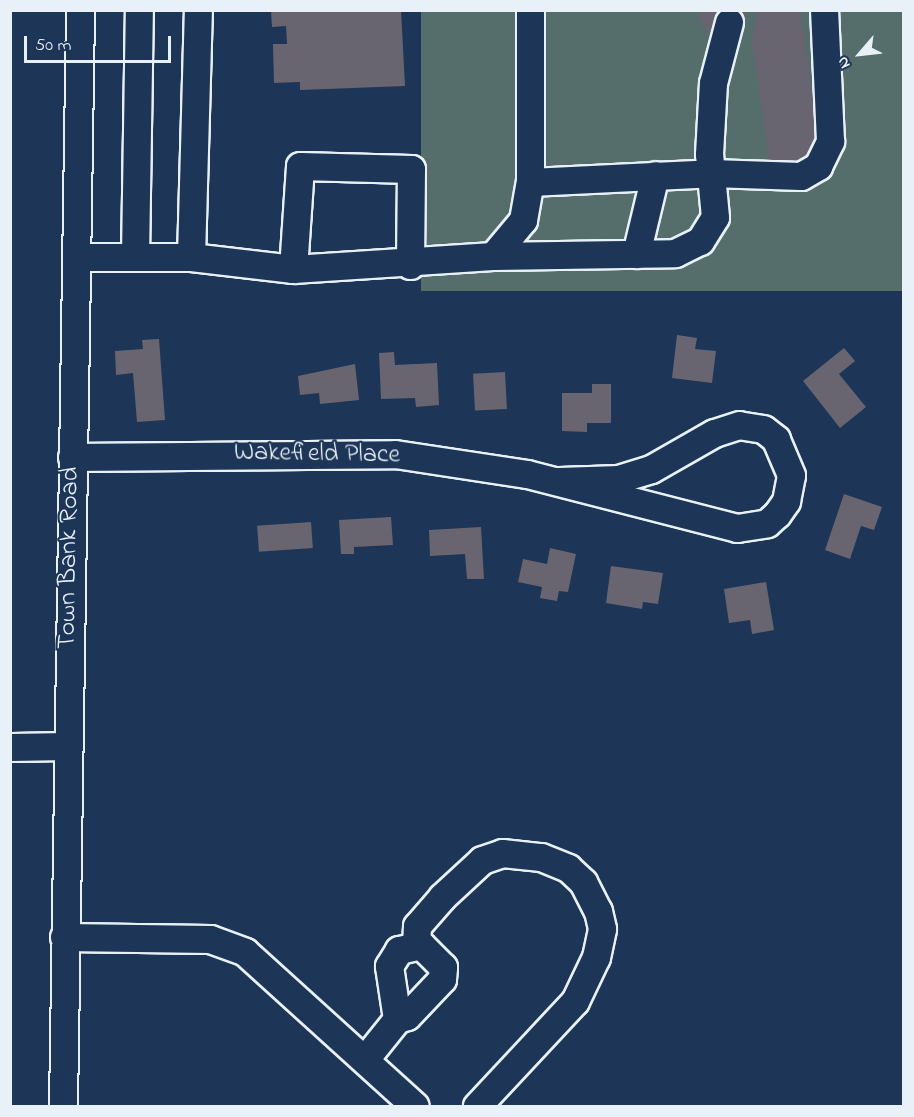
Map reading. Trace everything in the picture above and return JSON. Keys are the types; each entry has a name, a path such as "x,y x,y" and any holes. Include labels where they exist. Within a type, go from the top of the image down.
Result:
{"street":[{"name":"Town Bank Road","path":"63,1107 66,746 80,10"},
{"path":"135,257 139,10"},
{"path":"191,256 198,10"},
{"path":"493,256 523,220 530,182 528,148 530,10"},
{"path":"530,182 711,173 782,179 818,166 830,141 824,10"},
{"path":"76,257 191,256 293,269 410,265 493,256 675,253 700,241 715,217 711,173 713,83 729,22"},
{"path":"293,269 300,166 411,169 410,265"},
{"path":"636,254 655,175"},
{"name":"Wakefield Place","path":"72,458 395,454 559,481 749,528 767,523 782,509 790,475 776,439 763,429 739,425 714,433 651,469 619,478 559,481"},
{"path":"10,747 66,746"},
{"path":"416,945 417,926 442,897 482,860 502,853 541,856 568,868 584,882 598,911 602,929 596,957 575,1000 477,1107"},
{"path":"64,937 210,939 245,952 415,1107"},
{"path":"365,1059 397,1019 407,1016 442,979 443,967 416,945"},
{"path":"397,1019 389,966 399,950 416,945"}],"green space":[{"path":"421,11 903,11 903,291 421,291"}],"building":[{"path":"271,10 401,10 405,86 300,90 300,82 274,83 273,44 287,44 286,26 272,27"},
{"path":"704,10 743,10 747,19 719,43 697,17"},
{"path":"757,10 800,10 820,149 783,174 771,176 752,42"},
{"path":"677,335 697,338 695,349 716,351 712,383 672,378"},
{"path":"159,339 165,420 137,422 133,373 116,375 115,351 143,349 142,340"},
{"path":"844,348 855,361 839,374 866,407 840,428 803,381"},
{"path":"394,352 395,365 437,363 439,405 416,407 415,398 381,399 379,353"},
{"path":"355,364 359,400 320,404 319,393 300,395 298,376"},
{"path":"505,372 507,409 475,411 473,374"},
{"path":"592,384 611,384 611,423 587,423 587,432 562,431 562,393 592,393"},
{"path":"844,494 882,507 874,530 861,526 850,559 825,550"},
{"path":"391,517 393,545 354,547 354,554 341,554 339,520"},
{"path":"311,522 313,548 259,552 257,526"},
{"path":"481,527 484,579 467,579 465,554 430,556 429,530"},
{"path":"550,548 576,554 568,592 559,591 557,601 540,598 542,587 518,582 523,559 547,564"},
{"path":"611,566 663,573 658,604 643,602 642,609 606,603"},
{"path":"766,582 774,630 752,634 750,620 729,623 724,589"}]}
